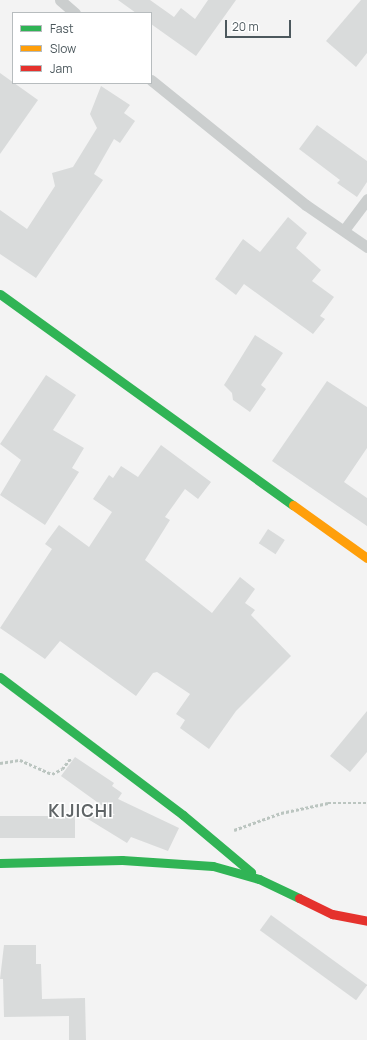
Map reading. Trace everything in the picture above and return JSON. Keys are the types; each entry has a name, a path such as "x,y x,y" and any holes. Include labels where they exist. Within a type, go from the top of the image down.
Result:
{"street":[{"path":"0,294 367,558"},
{"path":"0,677 77,734 212,840 259,879"},
{"path":"0,863 122,860 213,866 259,879 332,914 367,921"}],"lane":[{"path":"60,0 74,12"},
{"path":"152,81 306,205 367,247"},
{"path":"344,230 367,199"}],"path":[{"path":"0,763 20,760 52,774 62,769 73,756 77,734"},
{"path":"212,840 281,813 328,803 367,803"}],"building":[{"path":"118,0 150,0 174,17 181,8 195,19 208,0 236,0 196,56 152,25 152,12 135,12"},
{"path":"361,0 367,0 367,53 356,67 326,41"},
{"path":"0,73 12,82 12,84 15,84 38,100 0,154"},
{"path":"101,86 130,105 124,113 135,121 120,143 114,139 94,174 103,180 36,278 0,254 0,210 27,229 55,186 52,173 73,167 97,128 90,114"},
{"path":"317,125 367,161 367,182 357,197 337,183 340,180 299,149"},
{"path":"288,217 307,233 296,248 321,270 312,281 334,297 320,316 325,319 313,334 244,284 236,295 215,279 243,239 260,252"},
{"path":"255,335 283,353 261,385 266,389 250,412 233,400 232,393 224,385"},
{"path":"46,375 76,395 53,430 84,448 72,468 79,472 45,525 0,495 21,460 0,444"},
{"path":"327,381 367,407 367,448 344,482 367,498 367,526 272,461"},
{"path":"161,445 211,482 198,499 185,489 165,517 170,520 145,560 212,613 240,577 255,589 245,603 255,610 251,615 291,656 236,711 209,749 180,728 185,720 176,714 190,694 157,672 153,673 136,696 60,641 45,659 0,628 52,549 45,544 59,525 89,547 112,512 93,499 109,475 113,478 121,466 138,477"},
{"path":"268,529 285,540 276,554 259,543"},
{"path":"367,711 367,752 350,772 330,756"},
{"path":"75,757 114,783 112,786 122,793 118,799 179,828 168,851 131,837 127,843 83,816 115,815 61,776"},
{"path":"0,816 75,816 75,838 0,838"},
{"path":"271,915 367,985 356,1000 260,930"},
{"path":"4,945 36,945 36,964 41,964 42,999 85,998 86,1040 69,1040 69,1016 4,1017 3,979 0,979"}],"traffic: fast":[{"path":"0,294 293,505"},
{"path":"0,677 183,815 251,872"},
{"path":"0,863 122,860 213,866 259,879 299,898"}],"traffic: slow":[{"path":"293,505 367,558"}],"traffic: jam":[{"path":"299,898 332,914 367,921"}],"district":[{"name":"KIJICHI","path":"81,811"}]}
